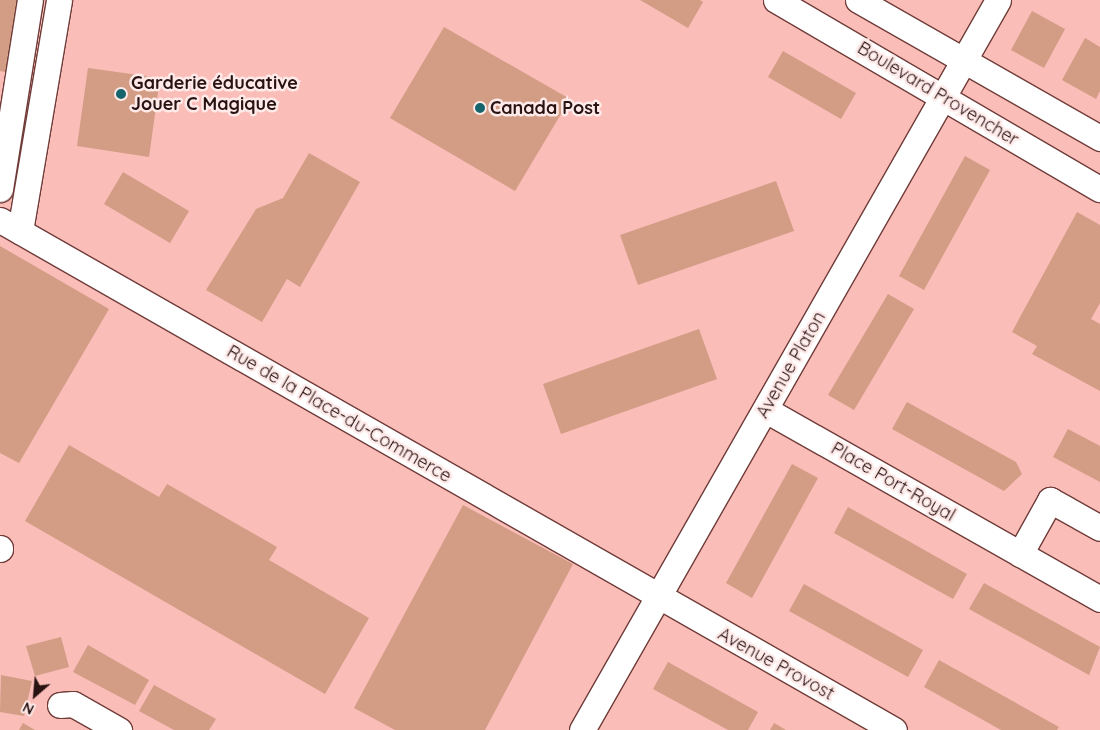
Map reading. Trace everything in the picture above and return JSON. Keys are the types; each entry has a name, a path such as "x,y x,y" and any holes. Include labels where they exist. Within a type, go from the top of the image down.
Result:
{"street":[{"path":"0,189 30,0"},
{"name":"Rue de la Place-du-Commerce","path":"59,0 10,226 659,597"},
{"name":"Boulevard Provencher","path":"776,0 944,96 1100,189"},
{"path":"858,0 1100,138"},
{"name":"Avenue Platon","path":"582,730 998,0"},
{"name":"Place Port-Royal","path":"766,410 1100,598"},
{"path":"1020,554 1050,500 1100,528"},
{"name":"Avenue Provost","path":"659,597 894,730"},
{"path":"60,705 73,704 119,730"}],"building":[{"path":"0,0 24,0 5,72 0,71"},
{"path":"640,0 700,0 703,2 688,28"},
{"path":"1032,11 1065,29 1044,68 1011,50"},
{"name":"Canada Post","path":"444,27 570,99 515,191 390,118"},
{"path":"1085,38 1100,47 1100,91 1096,99 1062,80"},
{"path":"783,51 856,93 841,119 768,77"},
{"name":"Garderie éducative Jouer C Magique","path":"88,68 160,78 149,157 77,146"},
{"path":"309,153 360,182 300,287 287,279 262,322 206,290 256,209 283,198"},
{"path":"965,156 990,170 924,290 899,276"},
{"path":"123,172 189,211 170,243 104,204"},
{"path":"776,181 794,231 638,285 620,235"},
{"path":"1077,212 1100,225 1100,303 1091,319 1100,324 1100,391 1032,354 1037,346 1012,332"},
{"path":"0,246 109,309 19,463 0,453"},
{"path":"888,294 914,309 854,410 828,395"},
{"path":"699,329 717,379 561,434 543,384"},
{"path":"907,402 1016,462 1022,474 1004,491 892,429"},
{"path":"1068,429 1100,446 1100,482 1053,457"},
{"path":"69,445 159,497 167,484 277,547 269,560 369,618 325,694 25,521"},
{"path":"792,464 818,478 752,598 726,583"},
{"path":"463,505 573,564 485,730 395,730 354,708"},
{"path":"848,507 967,574 953,599 834,533"},
{"path":"984,583 1100,647 1089,675 969,609"},
{"path":"804,584 923,650 908,677 789,611"},
{"path":"61,637 69,667 35,676 26,646"},
{"path":"88,645 149,680 135,705 73,672"},
{"path":"939,660 1059,727 1057,730 1001,730 924,687"},
{"path":"668,662 758,712 748,730 728,730 653,689"},
{"path":"1,675 32,681 24,716 0,712"},
{"path":"154,685 216,719 209,730 174,730 139,711"},
{"path":"23,723 35,730 19,730"},
{"path":"774,723 786,730 770,730"}],"place":[{"name":"Garderie éducative Jouer C Magique","path":"121,94"},
{"name":"Canada Post","path":"480,108"}]}
